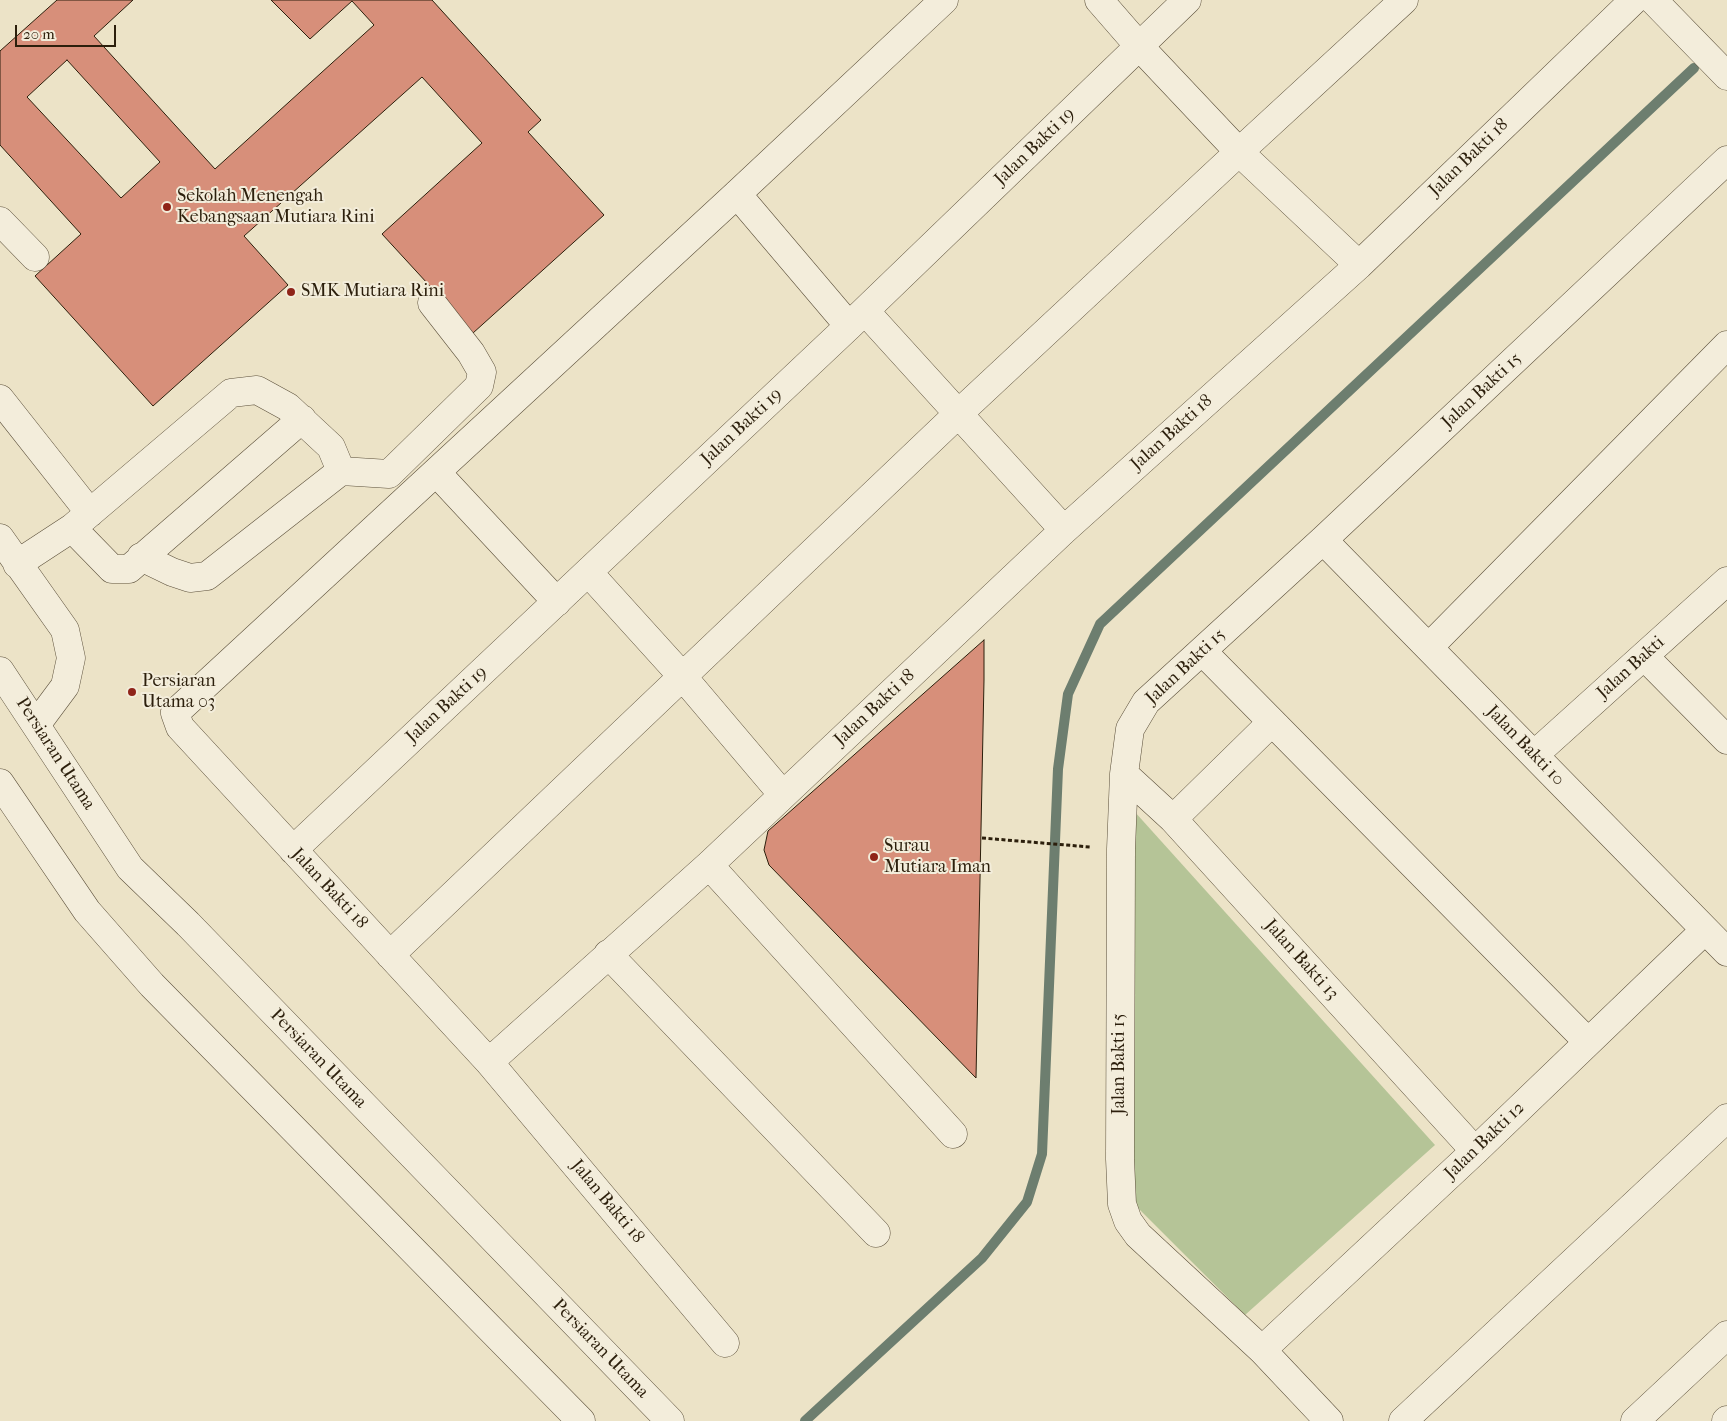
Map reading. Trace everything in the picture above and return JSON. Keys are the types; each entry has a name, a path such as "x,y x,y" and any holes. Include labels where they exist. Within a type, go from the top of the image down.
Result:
{"street":[{"path":"557,602 436,472 944,0"},
{"path":"1100,0 1140,46 1239,152 1359,264"},
{"name":"Jalan Bakti 19","path":"293,850 857,319 1187,0"},
{"path":"390,955 958,414 1404,0"},
{"name":"Jalan Bakti 18","path":"489,1062 709,865 1064,530 1359,264 1634,0"},
{"path":"1653,0 1727,76"},
{"name":"Jalan Bakti 15","path":"1329,1421 1262,1350 1138,1235 1128,1221 1122,1204 1120,1139 1120,849 1124,774 1130,728 1146,702 1323,540 1727,160"},
{"path":"737,194 857,319 958,414 1064,530"},
{"path":"0,221 35,257"},
{"path":"141,557 172,572 190,578 207,576 340,471 389,474 479,386 482,372 471,353 432,303"},
{"path":"1429,647 1727,345"},
{"path":"17,564 81,521 231,393 257,390 288,407 331,448 340,471"},
{"path":"0,399 112,569 129,569 302,419"},
{"name":"Jalan Bakti 18","path":"436,472 175,713 180,727 489,1062 725,1343"},
{"path":"0,538 66,630 71,658 65,686 36,725"},
{"name":"Jalan Bakti 10","path":"1323,540 1727,952"},
{"path":"588,572 683,677 783,795"},
{"name":"Jalan Bakti","path":"1534,755 1727,581"},
{"path":"1202,651 1588,1042"},
{"path":"1644,656 1727,740"},
{"name":"Persiaran Utama","path":"0,670 130,868 188,924 670,1421"},
{"path":"1173,820 1272,722"},
{"name":"Jalan Bakti 13","path":"1124,774 1173,820 1475,1151"},
{"path":"0,783 87,911 152,985 581,1421"},
{"path":"709,865 953,1134"},
{"name":"Jalan Bakti 12","path":"1262,1350 1475,1151 1705,930"},
{"path":"608,954 876,1233"},
{"path":"1403,1421 1727,1118"},
{"path":"1635,1421 1727,1335"}],"path":[{"path":"982,838 1120,849"}],"green space":[{"path":"1125,801 1435,1145 1245,1315 1131,1201"}],"building":[{"name":"Sekolah Menengah Kebangsaan Mutiara Rini","path":"57,0 133,0 94,36 215,169 374,25 352,1 310,39 271,0 432,0 541,120 528,132 604,215 473,333 382,234 482,143 422,77 244,236 288,285 153,406 35,276 81,234 0,145 0,51","holes":["67,60 160,162 121,198 27,97"]},
{"name":"Surau Mutiara Iman","path":"984,640 976,1078 769,865 764,850 768,831"}],"waterway":[{"path":"805,1421 982,1258 1027,1202 1042,1154 1058,769 1068,694 1100,624 1694,68"}],"place":[{"name":"Sekolah Menengah Kebangsaan Mutiara Rini","path":"167,207"},
{"name":"SMK Mutiara Rini","path":"291,292"},
{"name":"Persiaran Utama 03","path":"132,692"},
{"name":"Surau Mutiara Iman","path":"874,857"}]}
